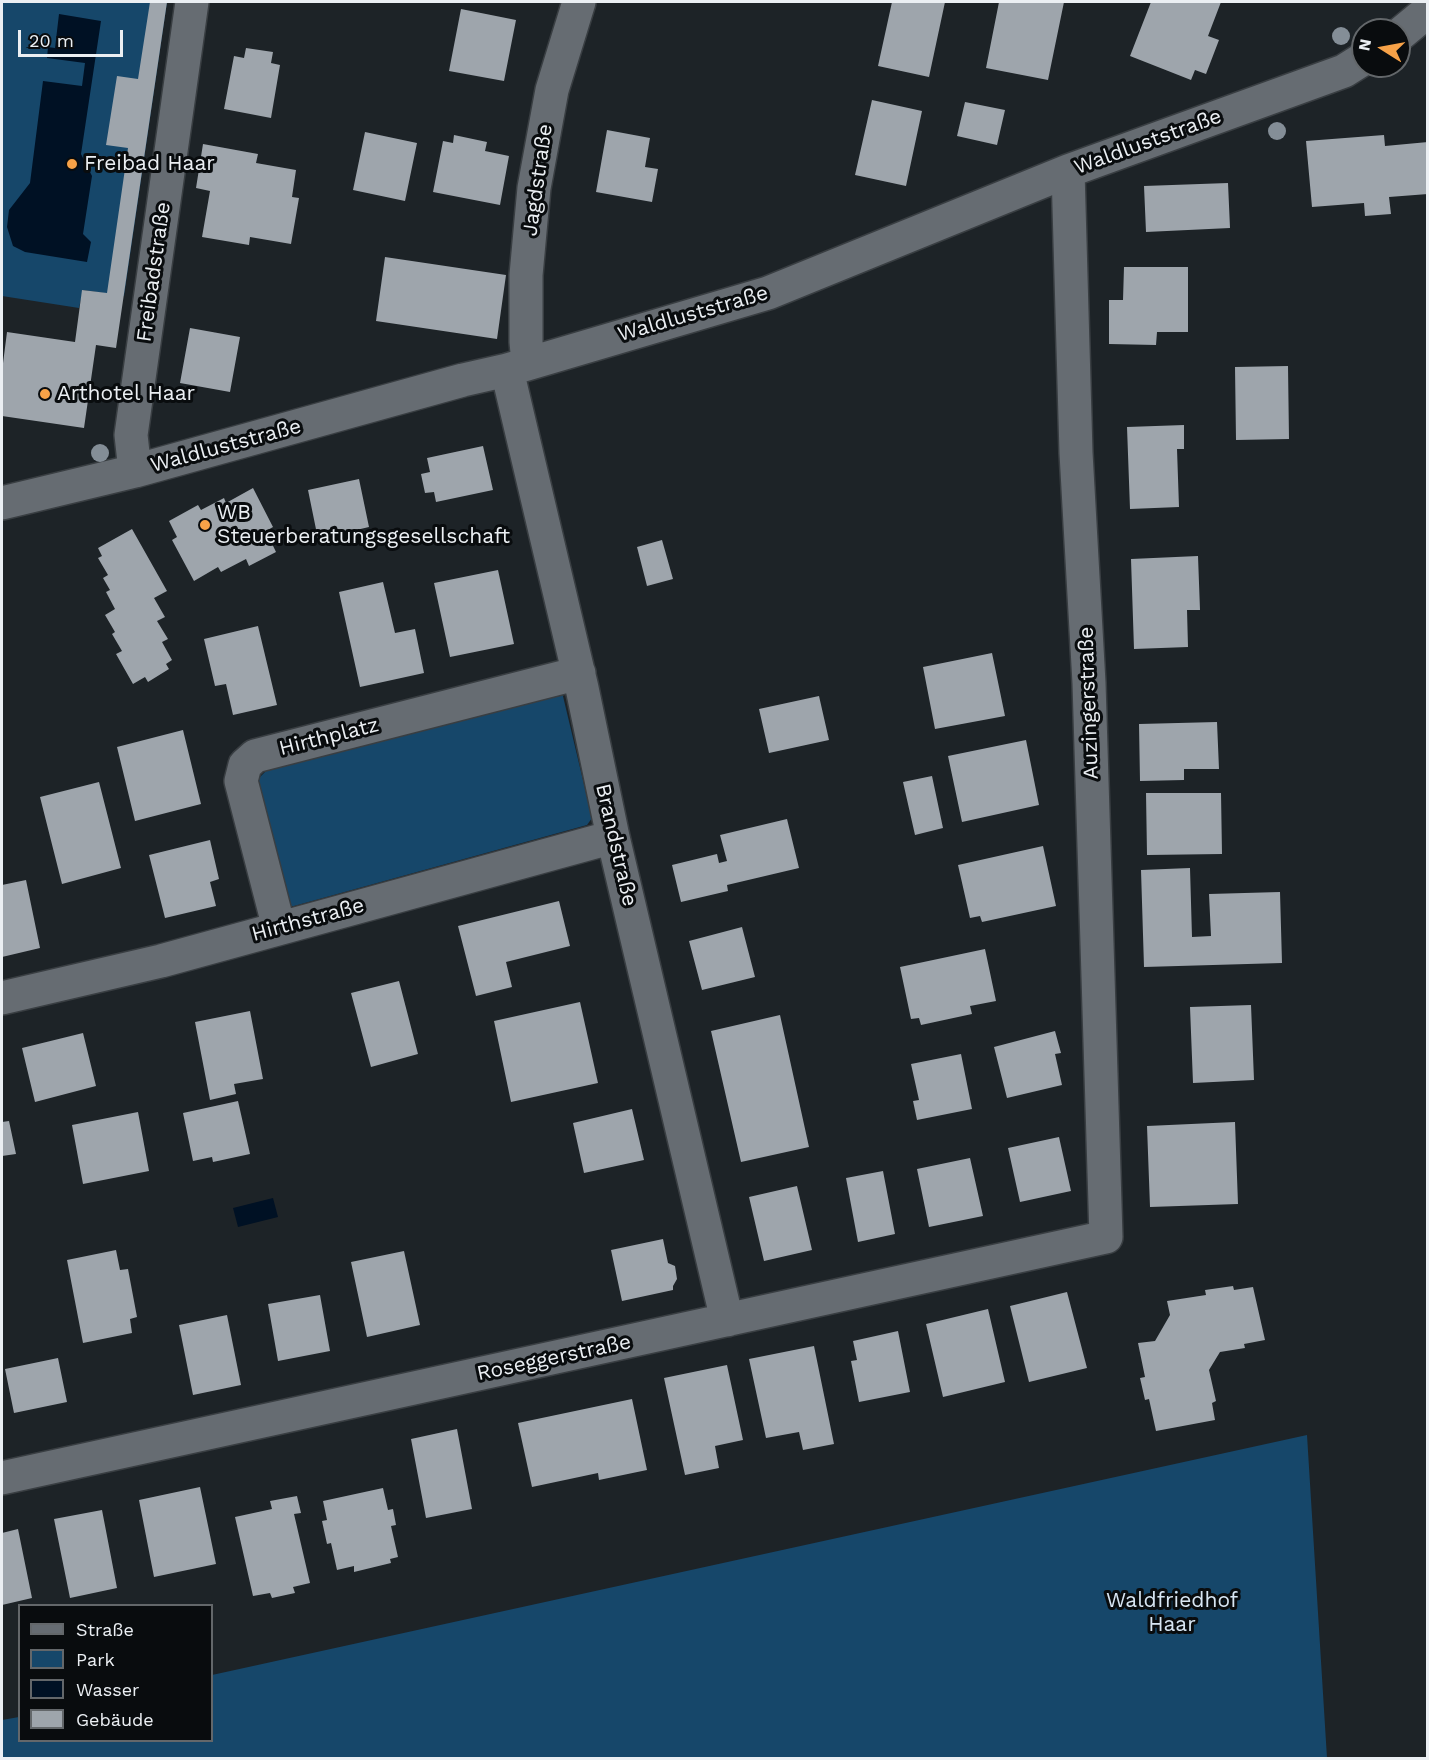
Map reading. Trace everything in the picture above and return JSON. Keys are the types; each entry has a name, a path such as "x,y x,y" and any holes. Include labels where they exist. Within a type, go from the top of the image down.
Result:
{"street":[{"name":"Freibadstraße","path":"135,471 131,435 192,2"},
{"name":"Jagdstraße","path":"518,367 526,342 526,275 534,188 552,90 579,2"},
{"path":"1411,25 1428,11"},
{"name":"Waldluststraße","path":"2,503 135,471 463,380 518,367 768,293 1068,171 1351,67"},
{"name":"Auzingerstraße","path":"1068,171 1076,453 1089,683 1106,1237"},
{"name":"Brandstraße","path":"518,367 613,837 727,1320"},
{"name":"Hirthplatz","path":"279,928 241,781 245,765 255,756 579,673"},
{"name":"Hirthstraße","path":"2,998 161,961 613,837"},
{"name":"Roseggerstraße","path":"2,1478 1106,1237"}],"green space":[{"name":"Freibad Haar","path":"2,2 167,2 124,296 83,290 79,308 2,296"},
{"path":"562,692 592,818 587,825 289,906 257,787 259,778 268,769"},
{"name":"Waldfriedhof Haar","path":"1307,1435 1327,1758 2,1758 2,1720 18,1717 18,1742 213,1742 213,1675"}],"water":[{"path":"59,14 101,21 81,154 92,176 83,234 91,242 87,262 25,252 13,246 7,227 9,210 30,183 43,81 82,86 85,63 47,58 48,47 55,48"},
{"path":"273,1198 278,1217 238,1227 233,1208"}],"building":[{"path":"150,2 167,2 116,348 96,345 84,428 2,416 2,371 7,332 75,342 82,290 107,293 128,148 106,145 117,76 138,79"},
{"path":"892,2 945,2 929,77 878,66"},
{"path":"999,2 1064,2 1048,80 986,68"},
{"path":"1151,2 1221,2 1208,36 1219,40 1206,74 1195,70 1191,80 1130,56"},
{"path":"461,9 516,20 504,81 449,71"},
{"path":"246,48 273,52 271,63 280,65 271,118 224,109 234,56 244,58"},
{"path":"872,100 922,111 906,186 855,175"},
{"path":"965,102 1005,110 997,145 957,136"},
{"path":"607,130 650,138 645,167 658,169 652,202 596,192"},
{"path":"365,132 417,143 405,201 353,190"},
{"path":"454,135 487,142 485,151 509,156 500,205 433,192 443,141 453,143"},
{"path":"1384,135 1385,146 1428,142 1428,194 1389,197 1391,214 1365,216 1364,203 1312,207 1306,141"},
{"path":"203,144 258,154 256,163 296,170 292,197 299,198 291,244 250,237 249,245 202,237 210,191 196,188"},
{"path":"1228,183 1230,228 1146,232 1144,186"},
{"path":"385,257 506,275 497,339 376,321"},
{"path":"1124,267 1188,267 1188,332 1157,332 1156,345 1109,344 1109,300 1123,300"},
{"path":"190,328 240,337 230,392 180,383"},
{"path":"1288,366 1289,439 1236,440 1235,367"},
{"path":"1184,425 1184,449 1177,449 1179,507 1130,509 1127,427"},
{"path":"483,446 493,490 436,502 434,492 425,493 421,474 430,472 427,458"},
{"path":"359,479 369,527 318,539 308,490"},
{"path":"253,488 273,527 266,531 276,552 249,566 246,559 221,572 218,567 194,581 172,540 177,537 169,521 198,505 201,510 224,498 226,503"},
{"path":"132,529 167,591 154,598 165,617 157,621 168,639 162,642 172,660 166,664 169,669 148,682 145,677 133,684 116,654 122,651 105,615 115,609 106,592 110,590 103,578 108,575 98,558 102,556 98,548"},
{"path":"662,540 673,579 647,586 637,547"},
{"path":"1198,556 1200,610 1187,610 1188,647 1134,649 1131,559"},
{"path":"498,570 514,644 450,657 434,583"},
{"path":"383,582 395,633 415,629 424,673 360,687 339,592"},
{"path":"258,626 277,705 233,715 226,684 215,686 204,639"},
{"path":"992,653 1005,716 935,729 923,667"},
{"path":"819,696 829,740 769,753 759,709"},
{"path":"1217,722 1219,769 1184,769 1184,780 1140,781 1139,724"},
{"path":"183,730 201,804 135,821 117,747"},
{"path":"1026,740 1039,805 962,822 948,756"},
{"path":"932,776 943,828 915,835 903,782"},
{"path":"99,782 121,868 62,884 40,797"},
{"path":"1146,793 1221,793 1222,854 1147,855"},
{"path":"787,819 799,868 727,885 728,891 681,902 672,865 717,854 719,863 727,861 720,835"},
{"path":"210,840 219,879 210,882 216,906 165,918 149,855"},
{"path":"1043,846 1056,906 982,922 980,916 970,918 958,865"},
{"path":"1190,868 1192,937 1211,936 1209,894 1280,892 1282,963 1144,967 1141,870"},
{"path":"26,880 40,948 2,957 2,885"},
{"path":"559,901 570,946 506,962 512,987 476,996 458,926"},
{"path":"742,927 755,977 702,990 689,941"},
{"path":"985,949 996,1001 970,1006 972,1014 921,1025 919,1018 911,1019 900,967"},
{"path":"399,981 418,1054 371,1067 351,993"},
{"path":"580,1002 598,1083 511,1102 494,1021"},
{"path":"1251,1005 1254,1080 1193,1083 1190,1007"},
{"path":"250,1011 263,1079 234,1084 236,1094 210,1100 195,1022"},
{"path":"780,1015 809,1147 741,1162 711,1031"},
{"path":"1055,1031 1061,1053 1055,1054 1062,1085 1007,1098 994,1047"},
{"path":"83,1033 96,1086 35,1102 22,1048"},
{"path":"961,1054 972,1109 917,1120 913,1101 919,1100 911,1064"},
{"path":"238,1101 250,1154 213,1162 212,1157 193,1161 183,1113"},
{"path":"632,1109 644,1160 584,1173 573,1123"},
{"path":"138,1112 149,1171 83,1184 72,1125"},
{"path":"9,1121 16,1154 2,1156 2,1122"},
{"path":"1235,1122 1238,1204 1150,1207 1147,1126"},
{"path":"1059,1137 1071,1191 1020,1202 1008,1148"},
{"path":"970,1158 983,1216 929,1227 917,1169"},
{"path":"883,1171 895,1234 858,1242 846,1178"},
{"path":"797,1186 812,1250 764,1261 749,1197"},
{"path":"663,1239 668,1263 675,1266 677,1279 673,1290 622,1301 611,1250"},
{"path":"116,1250 120,1270 128,1269 137,1317 130,1319 132,1333 83,1343 67,1260"},
{"path":"404,1251 420,1325 367,1337 351,1262"},
{"path":"1233,1286 1234,1290 1253,1287 1265,1340 1244,1344 1245,1348 1220,1352 1209,1370 1216,1401 1212,1403 1215,1420 1156,1431 1149,1399 1145,1400 1140,1378 1145,1377 1138,1343 1155,1341 1170,1315 1167,1301 1206,1295 1205,1290"},
{"path":"1067,1292 1087,1368 1029,1382 1010,1306"},
{"path":"320,1295 330,1351 278,1361 268,1304"},
{"path":"988,1309 1005,1382 943,1397 926,1324"},
{"path":"227,1315 241,1385 193,1395 179,1325"},
{"path":"898,1331 910,1392 859,1402 851,1361 857,1360 853,1341"},
{"path":"814,1346 834,1444 803,1450 799,1432 766,1438 749,1359"},
{"path":"58,1358 67,1402 14,1413 5,1369"},
{"path":"727,1365 743,1440 715,1446 719,1468 685,1475 664,1378"},
{"path":"632,1399 647,1470 599,1480 598,1473 532,1487 518,1423"},
{"path":"457,1429 472,1509 426,1518 411,1439"},
{"path":"200,1487 216,1564 154,1577 139,1500"},
{"path":"383,1488 388,1510 393,1509 396,1525 391,1526 398,1557 390,1559 391,1563 354,1572 354,1566 337,1570 331,1543 327,1544 322,1521 327,1520 323,1501"},
{"path":"297,1496 301,1513 294,1514 310,1583 293,1587 295,1593 272,1598 270,1593 253,1596 235,1517 272,1509 270,1501"},
{"path":"102,1510 117,1588 70,1598 54,1519"},
{"path":"18,1529 32,1598 2,1605 2,1533"}],"place":[{"name":"Freibad Haar","path":"72,164"},
{"name":"Arthotel Haar","path":"45,394"},
{"name":"WB Steuerberatungsgesellschaft","path":"205,525"}]}
